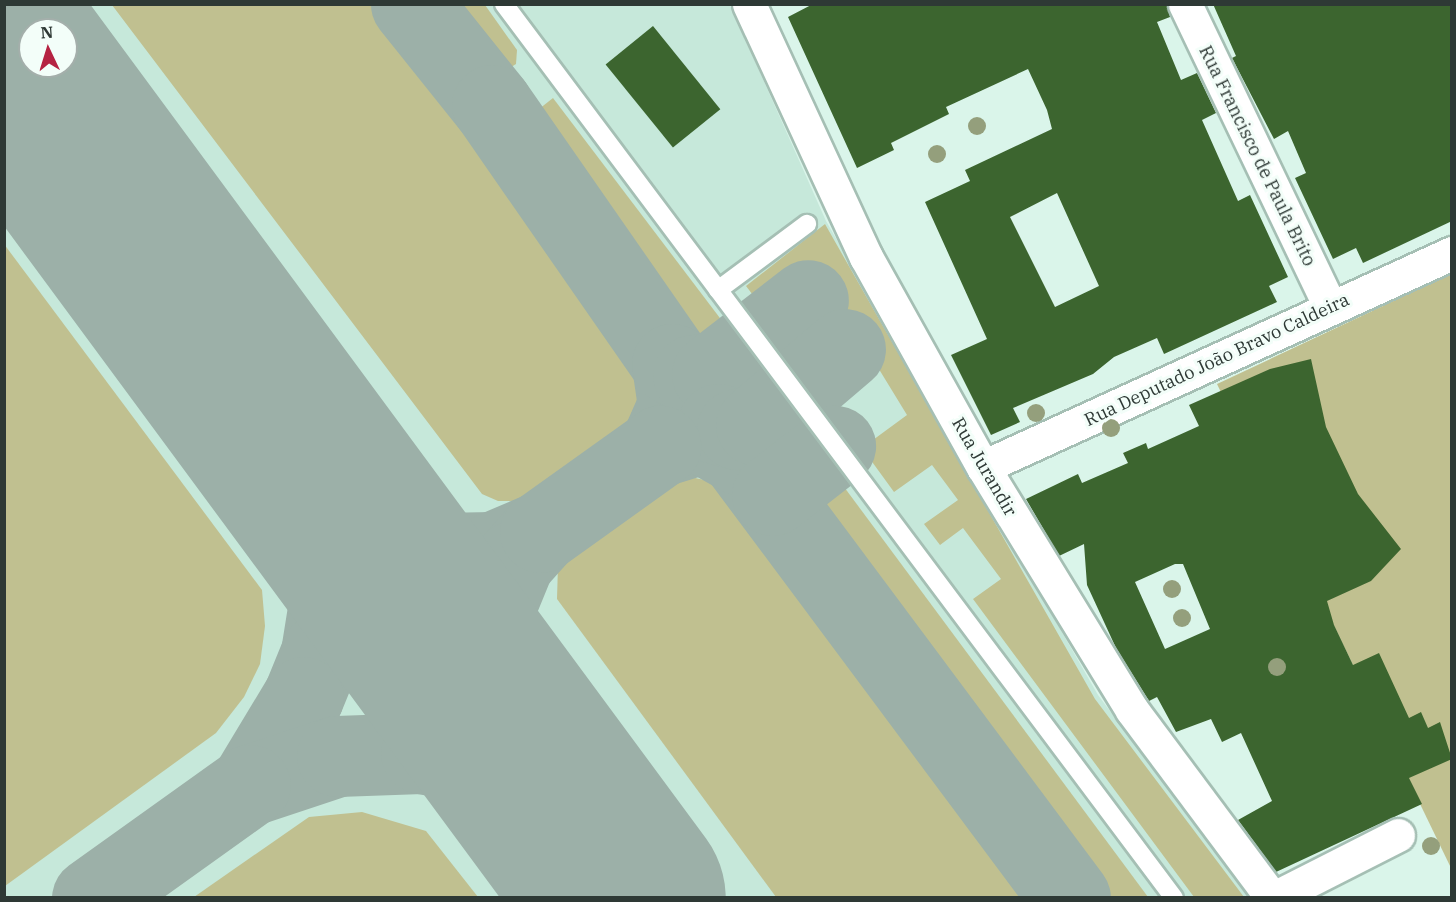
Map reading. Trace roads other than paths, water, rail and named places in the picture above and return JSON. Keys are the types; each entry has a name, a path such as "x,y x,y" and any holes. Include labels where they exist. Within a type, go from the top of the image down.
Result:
{"street":[{"name":"Rua Francisco de Paula Brito","path":"1185,4 1330,307"},
{"name":"Rua Jurandir","path":"752,6 866,257 983,467 1132,710 1273,897"},
{"name":"Rua Deputado João Bravo Caldeira","path":"983,467 1452,253"},
{"path":"1273,897 1398,835"}],"lane":[{"path":"504,4 1174,897"},
{"path":"718,291 807,224"}]}
